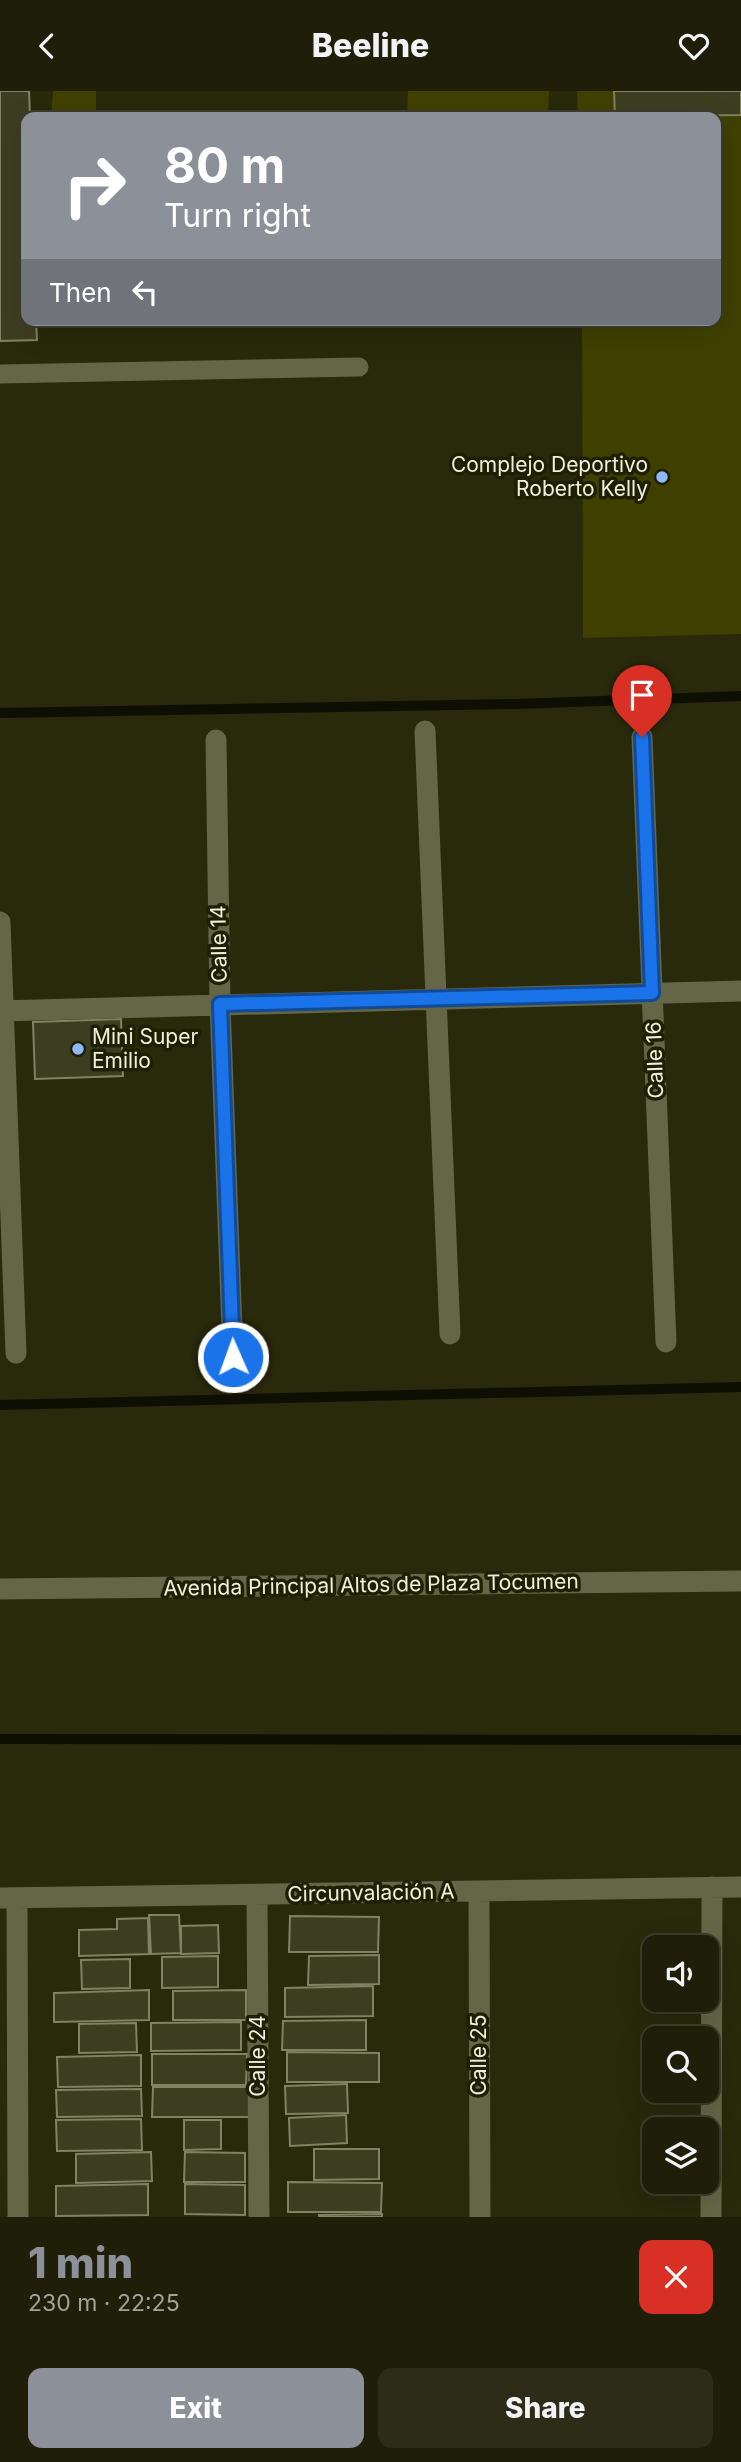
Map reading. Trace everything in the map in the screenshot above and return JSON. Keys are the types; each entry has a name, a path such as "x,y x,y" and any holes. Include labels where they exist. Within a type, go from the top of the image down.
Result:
{"street":[{"path":"425,731 450,1334"},
{"name":"Calle 16","path":"642,737 666,1342"},
{"name":"Calle 14","path":"216,740 220,1004 233,1357"},
{"path":"0,922 16,1353"},
{"path":"2,1011 741,991"},
{"name":"Avenida Principal Altos de Plaza Tocumen","path":"0,1589 741,1581"},
{"path":"711,2217 712,1887"},
{"name":"Circunvalación A","path":"9,1898 741,1887"},
{"name":"Calle 25","path":"479,1892 480,2217"},
{"name":"Calle 24","path":"257,1895 259,2217"},
{"path":"9,1898 18,2217"}],"lane":[{"path":"0,374 359,367"}],"shaded area":[{"path":"53,91 96,91 96,112 51,112"},
{"path":"408,91 549,91 548,112 407,112"},
{"name":"Complejo Deportivo Roberto Kelly","path":"577,91 741,91 741,634 583,638 582,326 721,326 721,112 578,112"}],"building":[{"path":"0,91 29,91 30,112 21,112 21,326 36,326 37,340 0,341"},
{"path":"614,91 741,91 741,115 721,115 721,112 615,112"},
{"name":"Mini Super Emilio","path":"121,1019 123,1076 35,1079 33,1022"},
{"path":"149,1915 179,1915 181,1953 151,1954"},
{"path":"290,1916 379,1917 378,1952 289,1952"},
{"path":"148,1918 149,1954 79,1956 79,1930 117,1929 117,1919"},
{"path":"218,1925 219,1953 181,1954 181,1926"},
{"path":"379,1955 379,1984 308,1985 309,1956"},
{"path":"218,1956 218,1987 162,1988 162,1957"},
{"path":"130,1959 130,1988 82,1989 81,1960"},
{"path":"373,1986 373,2016 285,2017 285,1988"},
{"path":"149,1990 149,2020 54,2022 54,1993"},
{"path":"246,1990 246,2020 173,2020 173,1991"},
{"path":"366,2020 366,2050 282,2050 283,2021"},
{"path":"241,2022 241,2050 151,2051 151,2023"},
{"path":"136,2023 137,2052 79,2053 79,2024"},
{"path":"287,2052 379,2053 379,2082 287,2082"},
{"path":"152,2054 247,2054 246,2085 152,2085"},
{"path":"141,2055 141,2086 58,2087 57,2057"},
{"path":"347,2084 348,2113 286,2114 285,2086"},
{"path":"153,2087 251,2087 251,2117 152,2117"},
{"path":"141,2089 142,2116 57,2117 56,2090"},
{"path":"346,2115 347,2143 290,2146 289,2118"},
{"path":"141,2119 142,2150 57,2151 56,2120"},
{"path":"184,2120 221,2120 221,2149 184,2150"},
{"path":"314,2149 379,2149 379,2179 314,2180"},
{"path":"151,2152 152,2181 76,2183 76,2154"},
{"path":"185,2152 245,2153 245,2182 184,2182"},
{"path":"288,2182 382,2183 381,2212 288,2212"},
{"path":"148,2184 148,2215 56,2216 56,2186"},
{"path":"185,2184 245,2185 245,2215 185,2214"},
{"path":"382,2214 382,2217 319,2217 319,2215"}],"waterway":[{"path":"0,713 517,704 741,696"},
{"path":"0,1405 741,1387"},
{"path":"0,1739 741,1740"}],"place":[{"name":"Complejo Deportivo Roberto Kelly","path":"662,477"},
{"name":"Mini Super Emilio","path":"78,1049"}],"route":[{"path":"233,1357 220,1004 652,993 642,737"}]}
